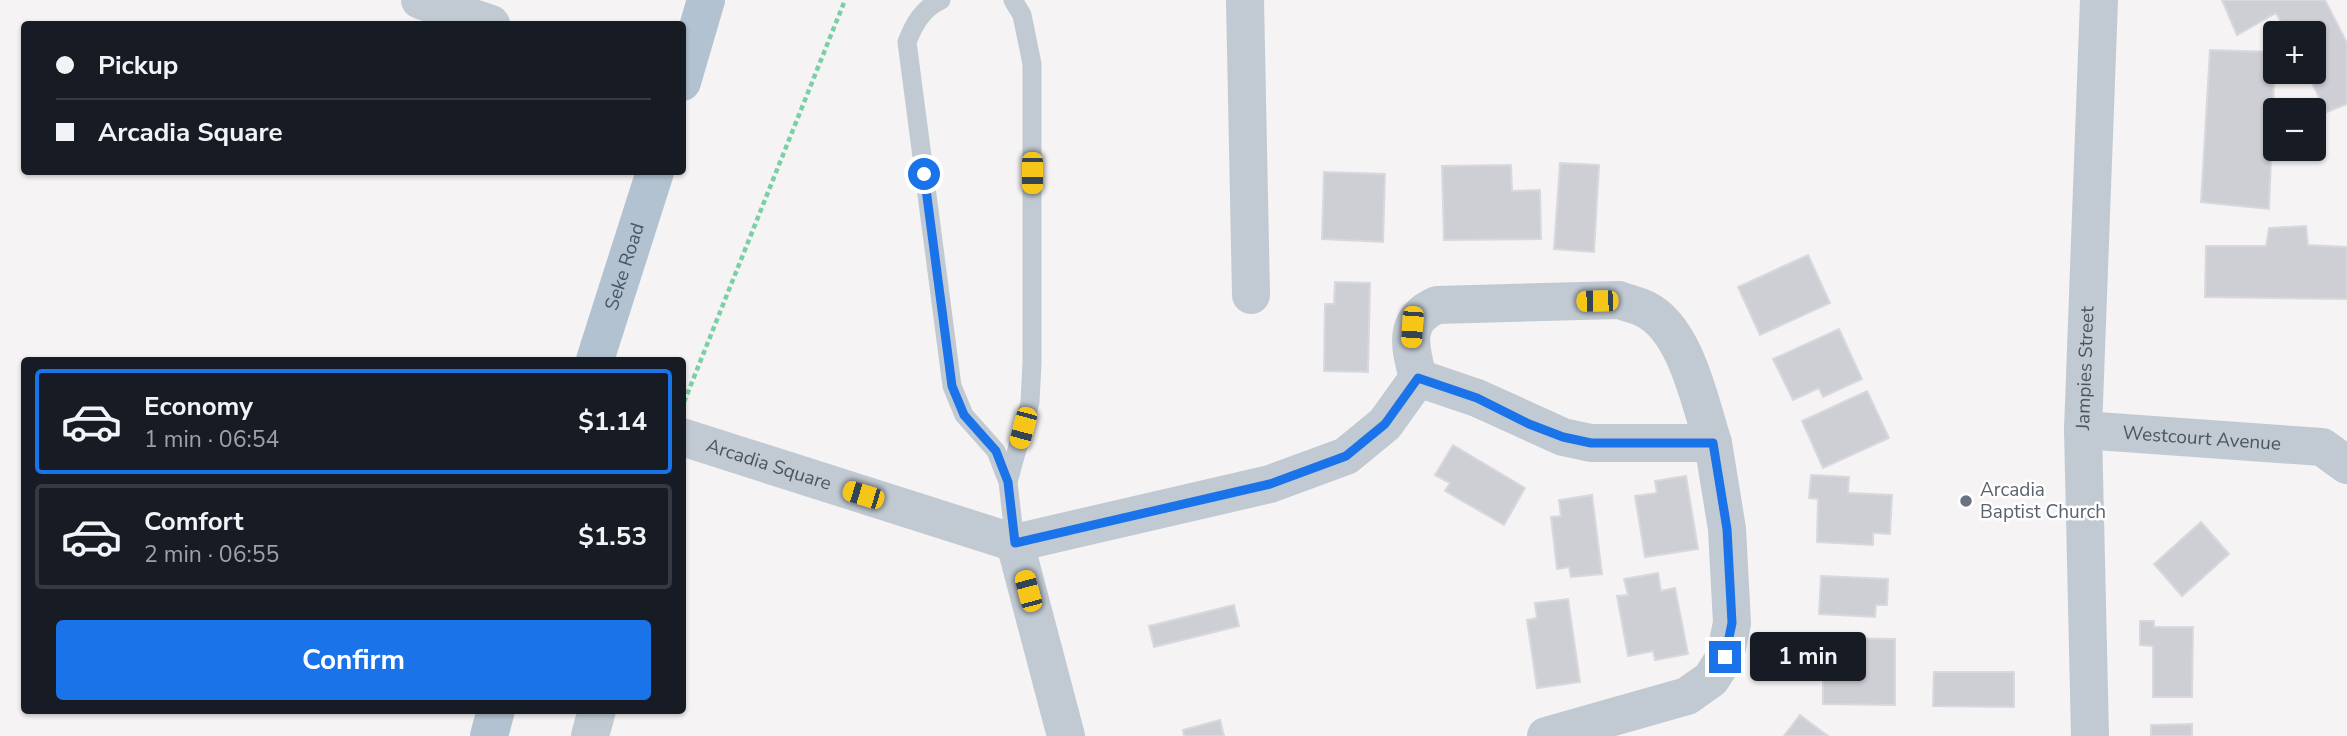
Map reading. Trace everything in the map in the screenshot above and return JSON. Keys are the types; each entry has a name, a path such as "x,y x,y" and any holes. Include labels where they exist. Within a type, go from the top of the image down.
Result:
{"main road":[{"path":"686,68 706,0"},
{"name":"Seke Road","path":"596,357 654,175"},
{"path":"489,736 495,714"}],"street":[{"path":"420,0 482,21"},
{"path":"1245,0 1251,296"},
{"name":"Jampies Street","path":"2091,736 2083,430 2099,0"},
{"path":"1066,736 1015,543 1270,484 1346,456 1385,424 1418,378 1411,349 1412,327 1423,312 1437,305 1619,300 1647,309 1665,325 1682,351 1713,443 1727,529 1732,623 1725,657 1711,679 1687,696 1546,736"},
{"path":"1418,378 1477,398 1529,424 1563,437 1591,443 1713,443"},
{"name":"Westcourt Avenue","path":"2083,430 2339,447"},
{"name":"Arcadia Square","path":"686,438 1015,543"},
{"path":"590,736 596,714"},
{"path":"1613,717 1650,736"}],"lane":[{"path":"942,0 933,4 915,22 907,42 952,386 964,415 996,451 1008,482 1015,543"},
{"path":"1008,482 1030,402 1032,363 1031,64 1022,15 1013,0"}],"path":[{"path":"686,395 845,0"}],"building":[{"path":"2222,0 2325,0 2347,43 2347,104 2327,112 2326,98 2320,98 2312,84 2326,84 2326,21 2280,21 2276,13 2237,35"},
{"path":"2210,50 2263,52 2263,84 2274,84 2273,98 2263,98 2263,161 2271,161 2269,209 2201,202"},
{"path":"1560,163 1599,165 1594,252 1554,249"},
{"path":"1511,165 1512,191 1540,190 1541,239 1444,240 1442,166"},
{"path":"1324,172 1385,174 1383,242 1322,239"},
{"path":"2306,226 2308,245 2347,247 2347,299 2205,297 2206,246 2266,246 2269,228"},
{"path":"1808,255 1830,303 1760,335 1738,287"},
{"path":"1335,282 1370,283 1368,372 1324,371 1325,304 1334,304"},
{"path":"1839,329 1862,379 1823,397 1819,388 1793,400 1773,359"},
{"path":"1867,391 1889,438 1823,468 1802,421"},
{"path":"1453,445 1525,488 1504,525 1445,491 1450,483 1435,475"},
{"path":"1811,475 1849,477 1848,493 1892,495 1890,534 1873,533 1873,545 1817,542 1818,499 1809,498"},
{"path":"1686,476 1698,549 1645,557 1635,496 1657,493 1655,481"},
{"path":"1592,495 1602,574 1571,577 1569,567 1557,569 1551,517 1561,516 1559,500"},
{"path":"2201,522 2229,554 2182,596 2154,564"},
{"path":"1658,573 1661,591 1675,588 1688,654 1655,660 1653,651 1628,656 1617,596 1628,595 1624,579"},
{"path":"1821,576 1888,579 1887,605 1876,605 1875,617 1819,614"},
{"path":"1568,599 1580,682 1537,688 1527,620 1537,618 1535,603"},
{"path":"1234,605 1239,626 1154,647 1149,626"},
{"path":"2140,621 2154,621 2154,627 2193,627 2192,697 2153,697 2153,646 2140,645"},
{"path":"1823,638 1895,639 1895,705 1823,704"},
{"path":"1934,672 2014,672 2014,707 1933,706"},
{"path":"1800,715 1828,736 1784,736"},
{"path":"1220,720 1224,736 1184,736 1183,730"},
{"path":"2192,724 2192,736 2151,736 2151,725"}],"place":[{"name":"Arcadia Baptist Church","path":"1966,501"}],"route":[{"path":"924,174 952,386 964,415 996,451 1008,482 1015,543 1270,484 1346,456 1385,424 1418,378 1477,398 1529,424 1563,437 1591,443 1713,443 1727,529 1732,623 1725,657"}]}
